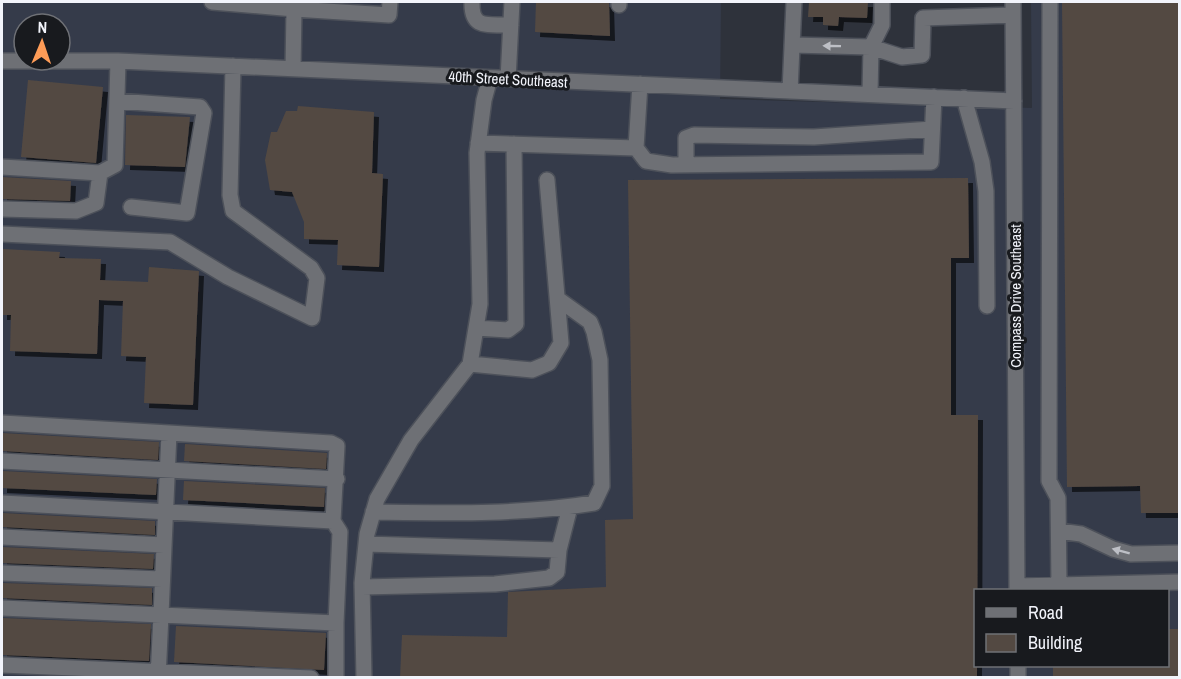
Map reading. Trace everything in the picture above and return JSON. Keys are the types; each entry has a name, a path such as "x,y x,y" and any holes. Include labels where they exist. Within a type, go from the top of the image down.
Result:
{"street":[{"path":"212,2 295,5 390,15 390,2"},
{"path":"472,2 472,14 475,20 482,24 511,25"},
{"path":"508,79 512,2"},
{"path":"790,91 794,2"},
{"path":"870,94 871,47 882,25 882,2"},
{"path":"1050,2 1049,481 1058,498 1059,585"},
{"path":"293,69 295,5"},
{"path":"792,45 871,47 903,57 922,55 923,18 1013,8"},
{"name":"Compass Drive Southeast","path":"1013,8 1017,588"},
{"name":"40th Street Southeast","path":"2,61 118,61 1014,101"},
{"path":"2,167 100,173 115,165 118,61"},
{"path":"2,234 170,242 228,277 312,318 317,278 311,268 233,211 230,195 233,66"},
{"path":"364,678 362,587 366,544 377,499 411,440 470,364 480,304 478,143 484,99 490,78"},
{"path":"640,84 636,148 646,161 686,165 931,162 934,97"},
{"path":"964,98 982,162 986,191 987,306"},
{"path":"117,101 200,106 204,113 187,213 131,207"},
{"path":"686,165 686,138 694,135 814,137 932,129"},
{"path":"478,143 636,148"},
{"path":"476,328 508,330 516,324 514,144"},
{"path":"2,208 76,211 96,203 100,173"},
{"path":"470,364 532,370 549,363 561,343 548,180"},
{"path":"373,512 464,513 570,507 594,503 602,486 600,360 590,322 558,299"},
{"path":"2,423 331,443 337,446 333,521 340,532 336,678"},
{"path":"158,675 169,433"},
{"path":"2,460 337,478"},
{"path":"2,503 333,521"},
{"path":"362,587 495,584 549,578 556,572 570,507"},
{"path":"1059,531 1081,534 1113,549 1131,554 1179,553"},
{"path":"2,537 164,545"},
{"path":"366,544 560,550"},
{"path":"2,573 162,579"},
{"path":"1017,588 1179,582"},
{"path":"2,608 336,623"},
{"path":"2,665 158,675 311,678"}],"shaded area":[{"path":"2,2 721,2 720,99 1032,108 1031,2 1179,2 1179,677 2,677"}],"building":[{"path":"536,2 609,2 610,36 535,32"},
{"path":"809,2 868,2 867,18 839,17 838,26 823,25 823,17 808,17"},
{"path":"1062,2 1179,2 1179,513 1141,513 1140,486 1067,487"},
{"path":"28,80 103,87 96,163 21,157"},
{"path":"298,106 374,112 372,173 383,174 379,267 337,265 338,240 304,239 304,222 292,192 270,190 265,160 271,132 277,132 286,111 297,111"},
{"path":"126,115 190,117 185,167 125,165"},
{"path":"2,177 71,181 70,201 2,199"},
{"path":"968,178 969,258 951,258 951,415 978,415 977,589 974,589 974,667 977,667 977,678 400,678 402,635 507,637 508,592 606,587 605,520 633,519 628,180"},
{"path":"2,249 60,252 59,258 101,259 100,280 148,282 149,267 199,271 193,405 144,403 146,357 121,356 123,301 99,300 97,354 10,351 11,315 2,315"},
{"path":"2,433 159,442 158,460 2,451"},
{"path":"185,444 327,453 326,469 184,461"},
{"path":"2,471 157,479 156,495 2,488"},
{"path":"184,481 325,488 324,507 183,500"},
{"path":"2,513 155,521 155,535 2,527"},
{"path":"2,547 154,554 153,569 2,563"},
{"path":"2,583 152,588 152,605 2,598"},
{"path":"2,618 151,624 149,661 2,655"},
{"path":"176,626 326,633 324,670 174,662"},
{"path":"1169,629 1179,629 1179,678 1053,678 1053,667 1169,667"}]}
